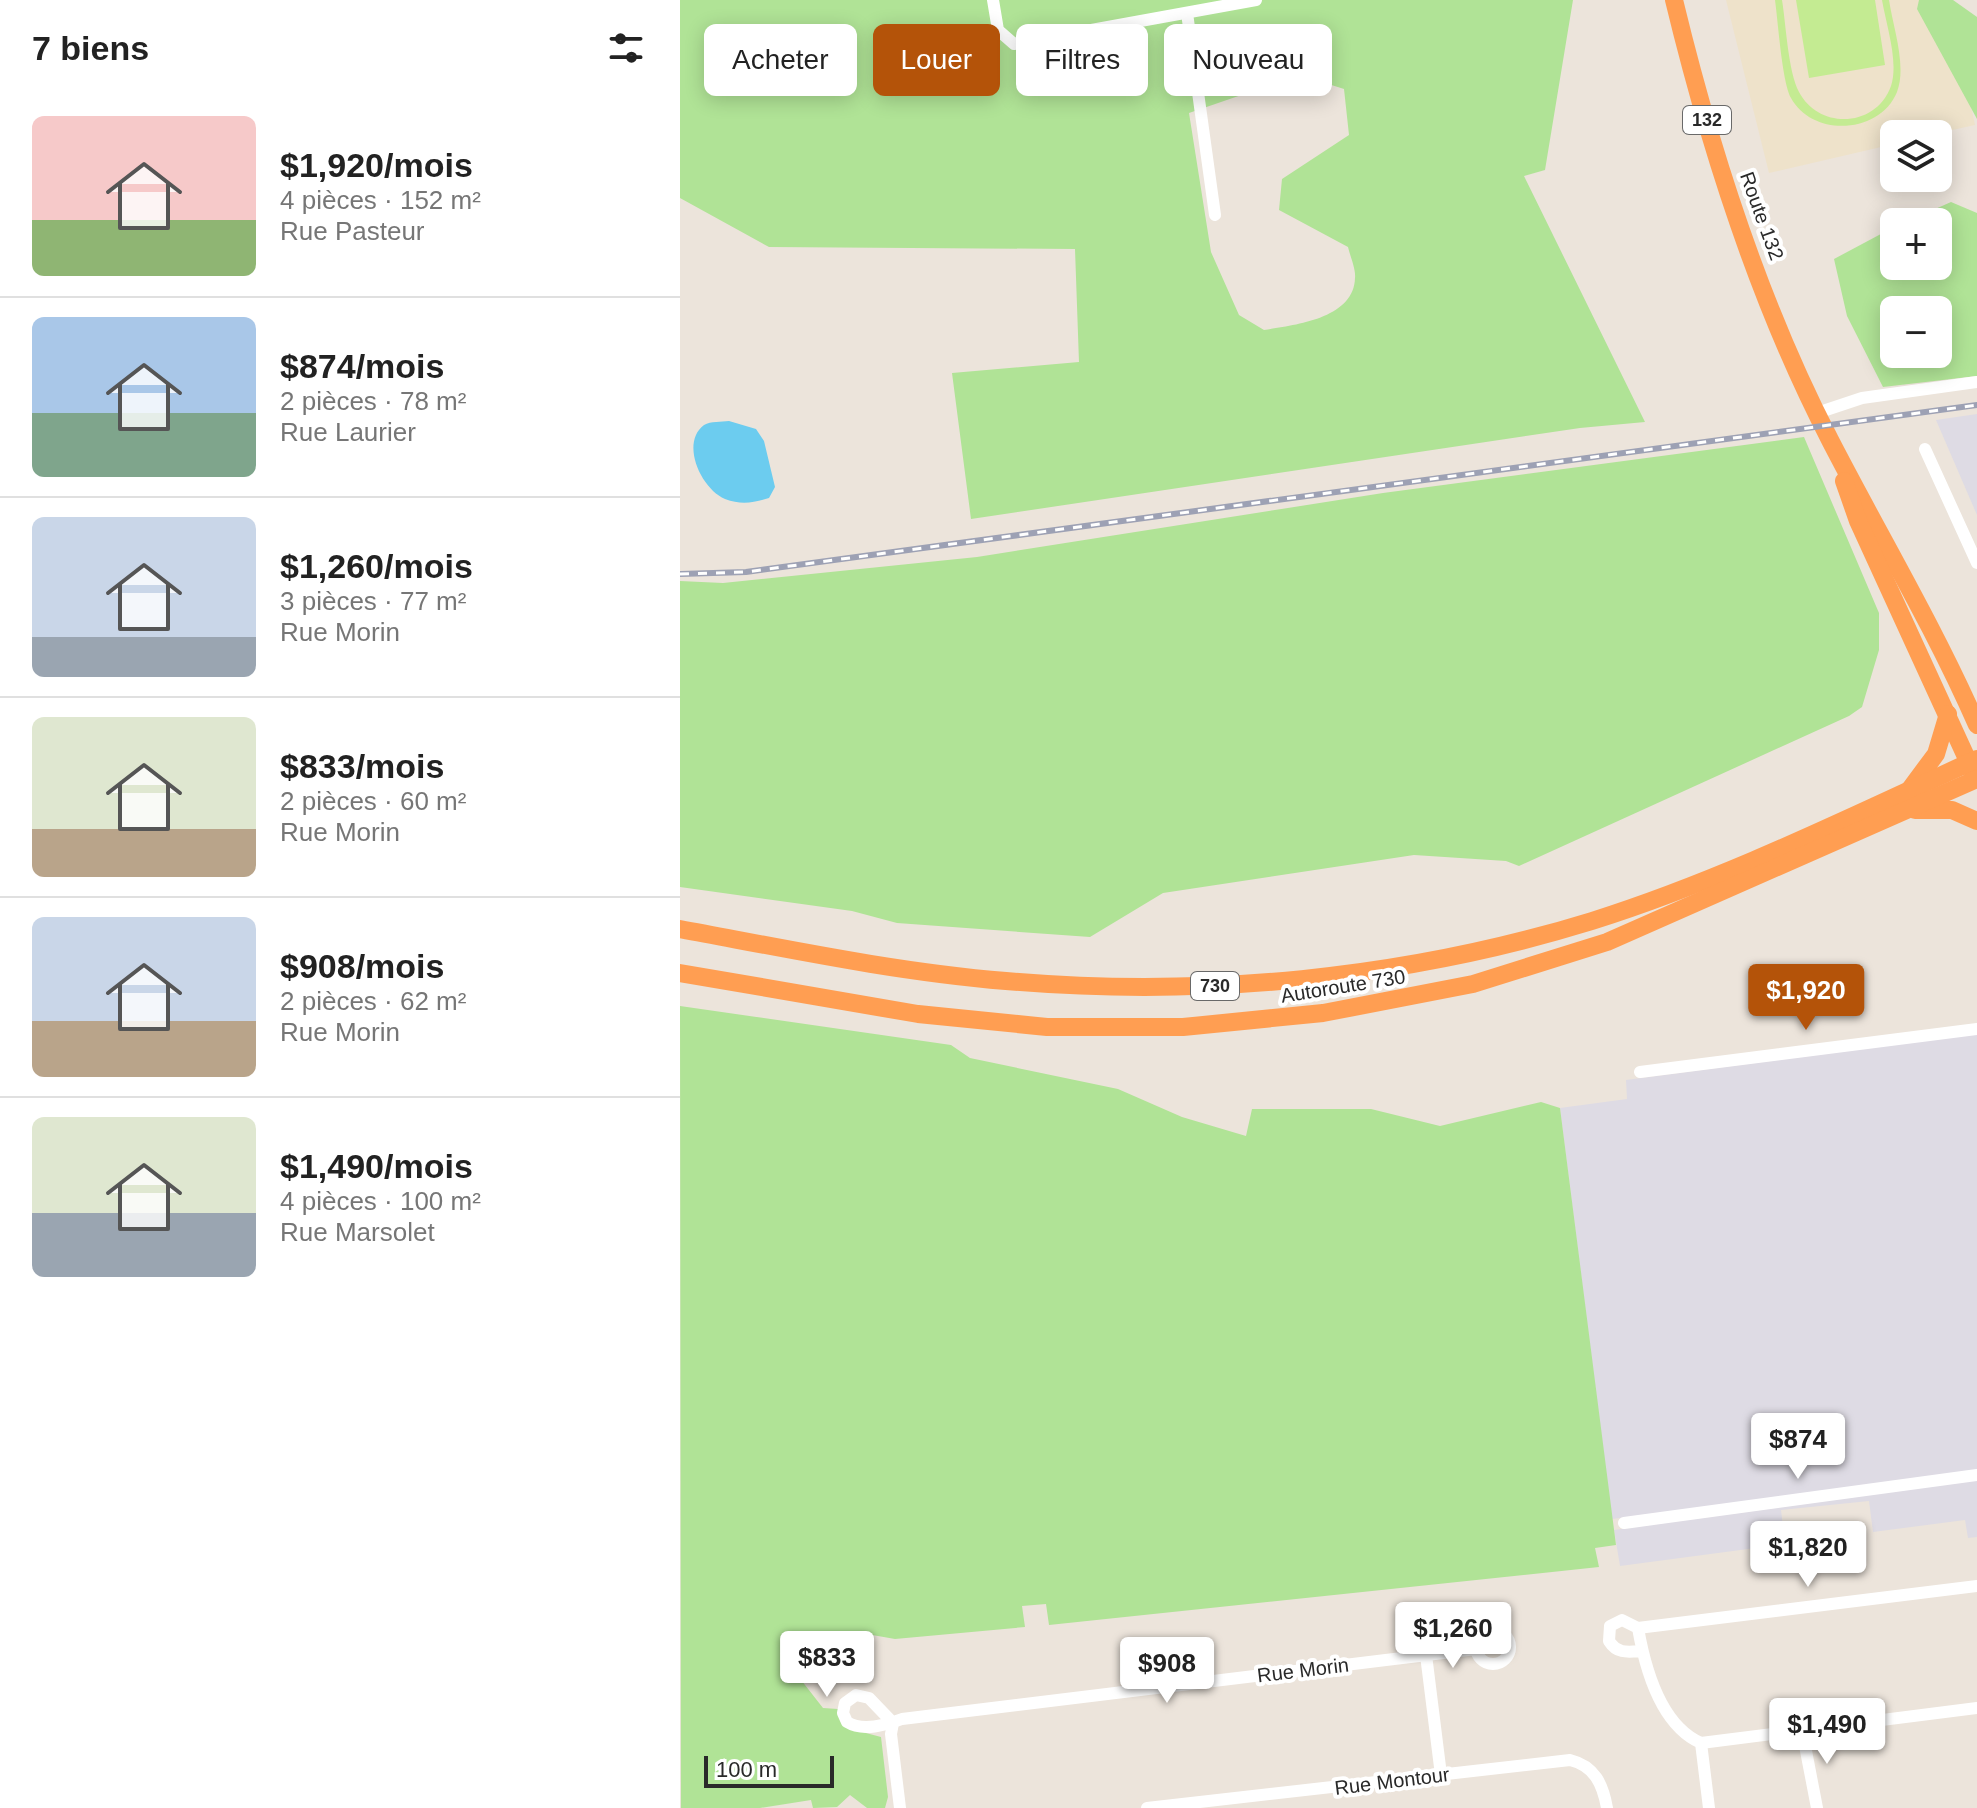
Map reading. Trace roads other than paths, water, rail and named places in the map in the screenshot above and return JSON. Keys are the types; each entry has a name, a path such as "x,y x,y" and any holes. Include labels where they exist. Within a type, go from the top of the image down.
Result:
{"highway":[{"name":"Route 132","path":"1674,0 1728,188 1775,316 1829,439 1858,521 1975,772"},
{"name":"Route 132","path":"1829,439 1872,513 1977,725"},
{"path":"1909,791 1936,754 1948,714"},
{"name":"Autoroute 730","path":"680,929 912,970 1005,981 1152,988 1306,979 1453,956 1589,922 1738,867 1909,791 1975,772"},
{"name":"Autoroute 730","path":"680,973 905,1013 1027,1025 1161,1028 1304,1016 1473,984 1584,950 1689,909 1908,810 1975,772"},
{"path":"1908,810 1952,810 1977,821"}],"street":[{"path":"993,0 998,30 1014,44 1256,0"},
{"path":"1187,13 1215,215"},
{"path":"1817,413 1862,398 1977,382"},
{"path":"1925,449 1977,563"},
{"path":"1640,1072 1977,1029"},
{"path":"1624,1523 1977,1475"},
{"path":"1641,1651 1621,1651 1612,1645 1608,1635 1610,1626 1622,1620 1638,1628 1977,1586"},
{"path":"1638,1628 1641,1651 1665,1707 1689,1736 1701,1743 1977,1708"},
{"name":"Rue Morin","path":"900,1808 891,1734 893,1723 902,1719 1476,1649"},
{"path":"1426,1655 1441,1775"},
{"path":"1802,1730 1817,1808"},
{"path":"1701,1743 1699,1754 1709,1808"},
{"name":"Rue Montour","path":"1147,1808 1564,1760 1588,1767 1601,1783 1607,1808"}],"water":[{"path":"729,421 756,429 764,441 775,487 769,498 747,503 725,499 716,494 701,476 694,454 697,433 704,425"}],"railway":[{"path":"680,574 746,572 1977,405"}]}
